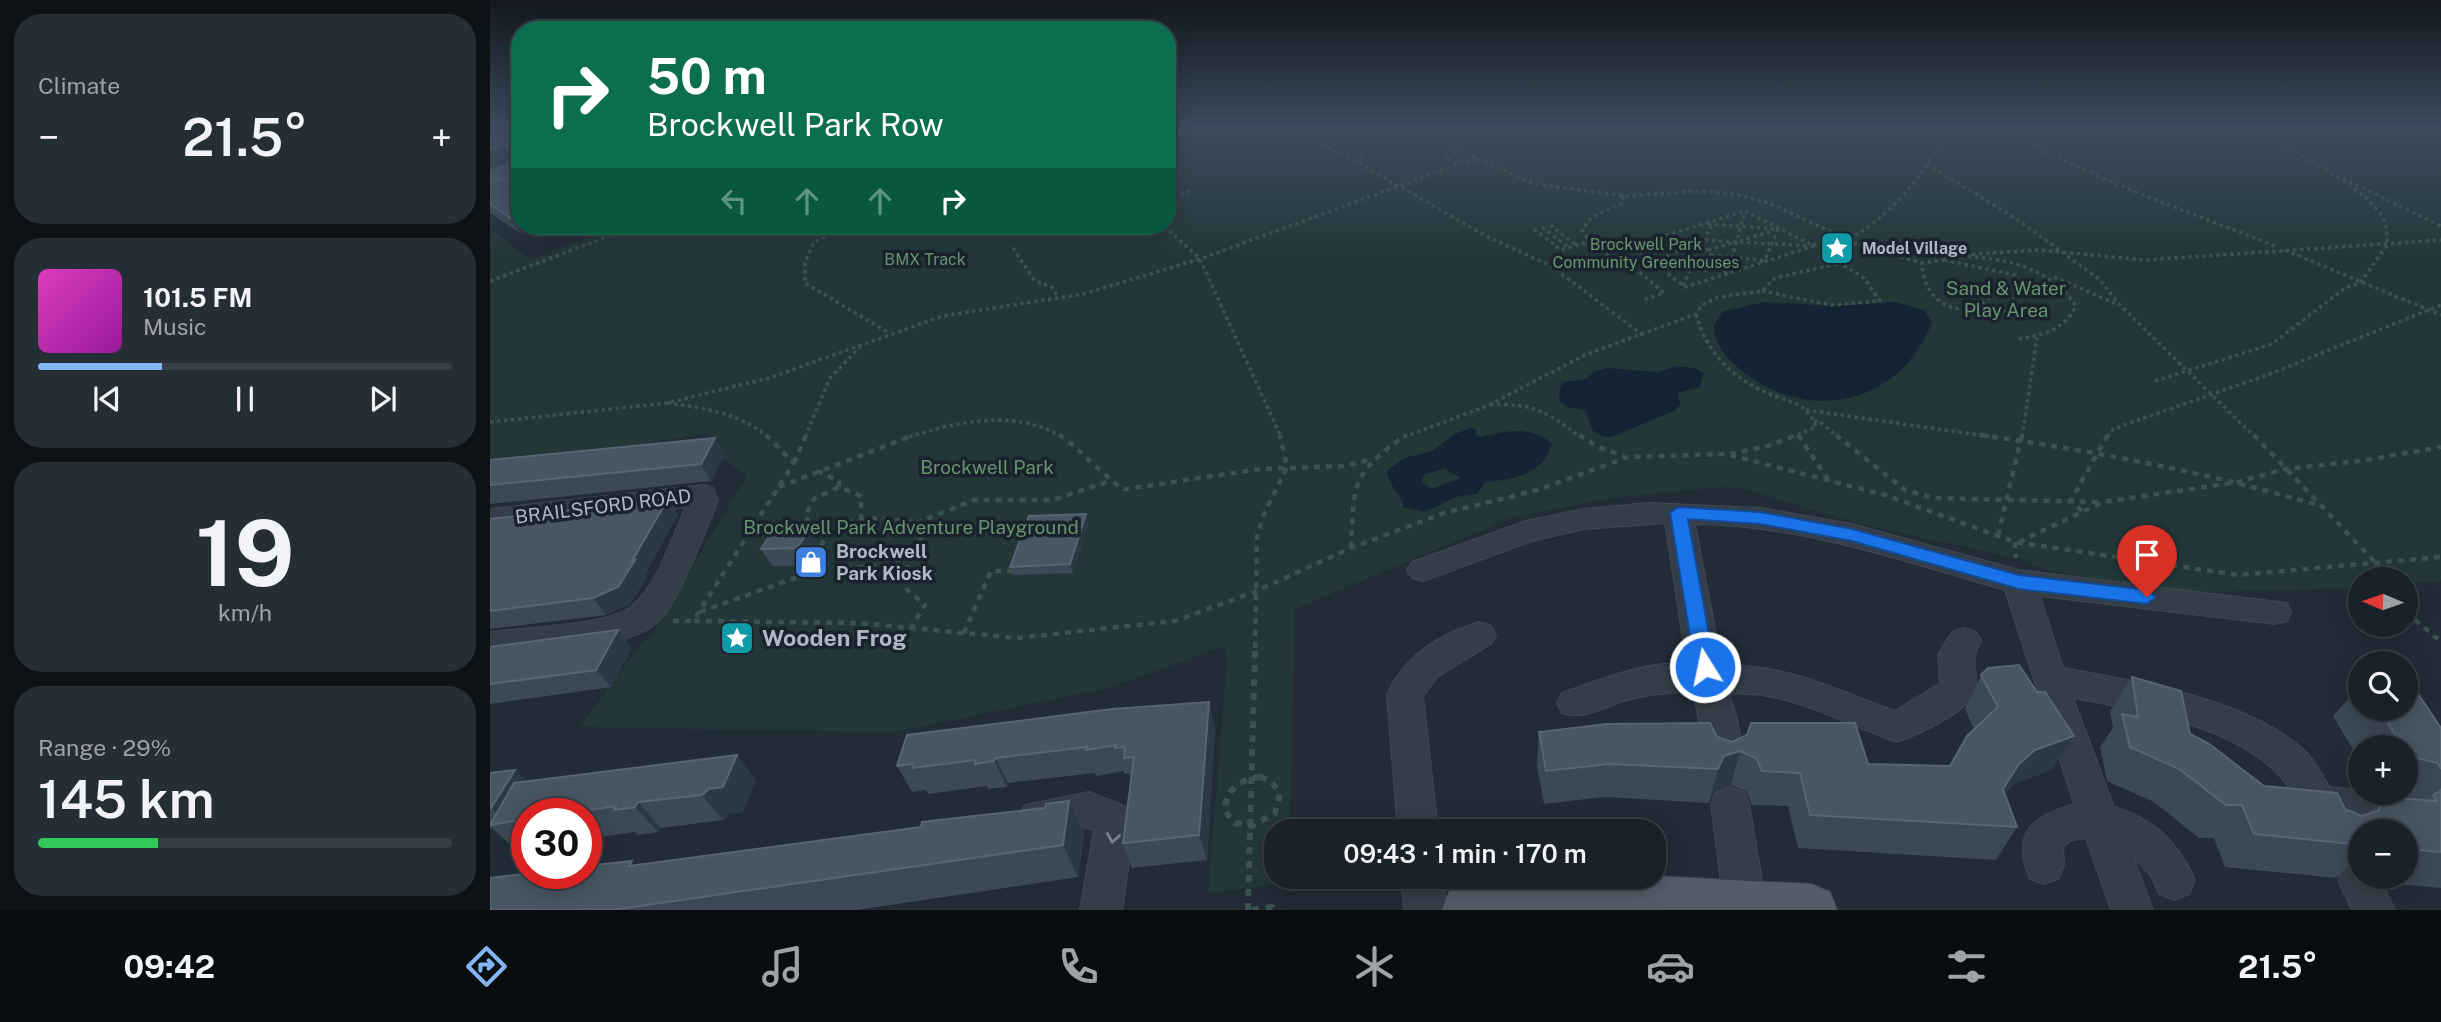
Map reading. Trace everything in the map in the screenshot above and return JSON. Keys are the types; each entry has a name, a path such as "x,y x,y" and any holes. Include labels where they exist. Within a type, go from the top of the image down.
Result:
{"main road":[{"path":"490,178 511,171"},
{"path":"1468,910 1586,899 1811,910"}],"street":[{"name":"BRAILSFORD ROAD","path":"490,519 703,495 654,600 640,618 619,627 490,645"},
{"path":"1423,570 1526,532 1584,519 1678,513 1760,518 1852,535 2019,582 2276,612"},
{"path":"1678,513 1707,681 1717,711 1722,757"},
{"path":"2019,582 2050,680 2132,910"},
{"path":"1417,819 1405,696 1408,684 1419,671 1479,635"},
{"path":"1575,703 1627,686 1674,677 1707,681 1749,678 1777,683 1896,727 1937,706 1958,689 1955,655 1964,641"},
{"path":"2050,680 2099,688 2239,727 2262,738 2293,764 2324,816 2389,811"},
{"path":"1730,804 1745,905"},
{"path":"1006,822 1089,810 1115,821 1101,910"},
{"path":"2044,864 2043,839 2050,831 2081,821 2100,823 2122,827 2147,840 2160,853 2174,880"},
{"path":"1423,889 1425,910"}],"path":[{"path":"1371,170 1486,236 1551,266 1644,336"},
{"path":"490,422 667,403 769,378 943,316 1083,295 1200,259 1440,170"},
{"path":"1506,170 1548,187 1624,195 1699,191 1735,194 1769,203 1855,243 1923,263 1944,260 1989,268 2015,275 2022,284 1992,295 1982,305 1967,310 1931,297 1921,275 1923,263"},
{"path":"1848,240 1871,227 1921,170"},
{"path":"1938,170 2018,219 2099,279 2120,305 2216,394 2379,567"},
{"path":"2090,170 2441,315"},
{"path":"2155,381 2272,344 2345,288 2360,283 2387,245 2383,217 2365,197 2323,170"},
{"path":"2325,170 2441,226"},
{"path":"1434,173 1440,176"},
{"path":"1176,196 1189,191"},
{"path":"1624,195 1620,204 1587,221 1582,230 1589,241 1622,267 1630,264 1642,271 1664,293 1643,300"},
{"path":"1634,247 1671,238 1745,211 1813,246"},
{"path":"1730,273 1745,211"},
{"path":"1550,225 1577,245"},
{"path":"1709,225 1779,229"},
{"path":"1701,247 1709,225"},
{"path":"1542,227 1569,247"},
{"path":"1534,229 1561,250 1589,241"},
{"path":"1706,259 1710,253 1779,229"},
{"path":"1767,261 1779,229"},
{"path":"490,281 612,235"},
{"path":"827,235 814,242 805,262 805,283 823,299 867,318 890,334"},
{"path":"1174,235 1200,259 1281,436 1287,467 1263,516 1257,537 1254,592 1253,778 1248,888 1250,910 1273,910"},
{"path":"1683,286 1842,236"},
{"path":"1671,238 1813,246"},
{"path":"1663,250 1671,238"},
{"path":"1671,238 1694,259"},
{"path":"1944,256 2009,250 2145,260 2441,240"},
{"path":"1840,263 1855,243"},
{"path":"1634,247 1663,250 1701,247 1710,253 1767,261"},
{"path":"1634,247 1683,286"},
{"path":"1013,248 1034,280 1053,288 1058,298"},
{"path":"1663,250 1672,262 1690,269 1721,268"},
{"path":"1887,252 2011,261 2120,305"},
{"path":"1694,259 1706,259 1730,273"},
{"path":"1683,286 1694,259"},
{"path":"1656,267 1672,262"},
{"path":"777,488 933,429 1013,421 1036,424 1067,440 1095,462 1110,481 1121,489 1140,489 1287,467 1343,466 1371,460 1410,432 1489,405 1585,355 1644,336 1696,314 1701,306 1718,297 1762,291 1830,305 1880,301 1872,286 1858,271 1840,263 1775,278 1762,291"},
{"path":"2017,339 2047,335 2072,317 2076,306 2063,285 2048,275"},
{"path":"1982,305 2018,314"},
{"path":"2071,500 2101,452 2110,431 2155,410 2216,394 2345,346 2441,305"},
{"path":"1489,405 1527,404 1563,422 1594,445 1614,455 1628,457 1726,454 1768,446 1816,427 1798,402 1777,398 1735,376 1712,350 1696,314"},
{"path":"1998,535 2004,500 2021,443 2037,338"},
{"path":"866,342 845,359 830,378 794,463 693,621 859,623 1017,638 1056,636 1175,621 1254,592 1351,548 1444,513 1538,490 1628,457"},
{"path":"667,403 709,408 747,420 773,439 794,463"},
{"path":"1806,410 2021,443 2101,452 2238,482 2320,506"},
{"path":"1814,421 1819,421 1877,464 1885,477 1905,490 1933,498 2103,502 2238,482 2285,469 2361,461 2441,447"},
{"path":"1798,435 1829,481"},
{"path":"1726,454 1885,495 2018,542 2238,575 2441,557"},
{"path":"1351,548 1353,498 1371,460"},
{"path":"817,471 839,481 839,487"},
{"path":"861,521 861,496 839,487 814,499 805,516 810,523 832,530 861,521 893,519 916,523 974,500 1054,500 1110,481"},
{"path":"2071,500 2082,511"},
{"path":"2018,542 2103,502"},
{"path":"910,629 925,605 905,589 905,573 922,536 916,523"},
{"path":"699,613 797,579 813,568 832,530"},
{"path":"815,562 828,567 853,568 884,566 914,556"},
{"path":"964,634 991,571 1015,571"},
{"path":"2418,622 2441,642"},
{"path":"1253,778 1271,781 1280,794 1280,803 1268,820 1252,826 1235,823 1225,811 1224,803 1232,788 1253,778"}],"green space":[{"name":"Brockwell Park","path":"1176,170 2441,170 2441,581 2418,583 2418,567 2348,567 2348,588 2207,592 2105,582 2044,569 2016,558 1860,524 1741,488 1720,487 1612,498 1511,518 1295,609 1290,819 1264,819 1264,886 1208,893 1227,662 1224,646 1112,687 895,732 580,727 643,641 649,639 747,476 725,459 708,433 575,455 490,461 490,228 530,260 592,235 1176,235"}],"water":[{"path":"1764,302 1834,306 1895,302 1924,310 1932,322 1917,350 1898,372 1875,388 1850,398 1823,401 1795,397 1767,387 1741,370 1719,345 1714,325 1722,312"},
{"path":"1676,366 1694,368 1704,373 1699,388 1677,393 1681,404 1674,411 1612,437 1603,437 1593,431 1585,410 1567,407 1559,401 1560,387 1564,382 1586,379 1595,371 1607,368 1658,372"},
{"path":"1470,428 1477,430 1476,435 1481,437 1528,432 1545,438 1552,444 1541,463 1526,474 1485,482 1477,494 1456,497 1425,512 1403,507 1387,471 1404,458 1432,451 1455,434","holes":["1444,469 1461,478 1432,489 1421,482 1425,474"]}],"building":[{"path":"511,176 511,218 490,204 490,183"},
{"path":"715,438 701,464 490,485 490,460"},
{"path":"668,499 618,587 593,598 490,611 490,519"},
{"path":"1086,514 1070,564 1010,567 1029,516"},
{"path":"810,528 797,548 761,549 774,529"},
{"path":"618,630 596,670 490,684 490,647"},
{"path":"2019,665 2037,692 2045,692 2074,736 2035,750 2019,764 2003,789 2017,827 1810,815 1800,773 1762,771 1756,758 1740,751 1724,756 1718,769 1609,764 1546,771 1539,732 1607,724 1710,723 1717,737 1732,742 1747,735 1751,723 1855,723 1868,764 1950,766 1967,736 1998,707 1981,675 1988,668"},
{"path":"2132,677 2181,691 2190,734 2208,743 2264,786 2337,793 2345,809 2362,816 2378,811 2381,805 2418,805 2418,800 2437,801 2433,795 2441,789 2441,852 2420,850 2418,847 2418,819 2348,819 2348,844 2254,834 2242,805 2226,805 2179,769 2130,747 2122,714 2138,717"},
{"path":"2418,694 2441,728 2441,769 2438,763 2418,758 2418,735 2395,735 2387,721 2418,721"},
{"path":"1209,702 1199,835 1123,843 1134,757 1124,758 1125,747 1115,748 1116,745 1086,750 1087,747 996,758 994,761 975,764 976,760 913,768 912,764 897,766 907,735 1112,709"},
{"path":"737,755 723,787 709,789 702,795 638,802 635,807 614,810 616,806 602,808 602,798 511,798 511,822 490,825 514,783"},
{"path":"515,770 491,808 490,808 490,773"},
{"path":"1069,801 1063,845 612,910 490,910 490,878 511,875 511,889 602,889 602,864 632,861 629,866 921,827 922,822 1045,808 1046,804"}],"place":[{"name":"Model Village","path":"1837,248"},
{"name":"Brockwell Park Kiosk","path":"811,562"},
{"name":"Wooden Frog","path":"737,638"}],"route":[{"path":"1705,667 1678,513 1760,518 1852,535 2019,582 2147,597"}],"park label":[{"name":"Brockwell Park Community Greenhouses","path":"1646,253"},
{"name":"BMX Track","path":"925,259"},
{"name":"Sand & Water Play Area","path":"2006,299"},
{"name":"Brockwell Park Adventure Playground","path":"911,527"}]}
